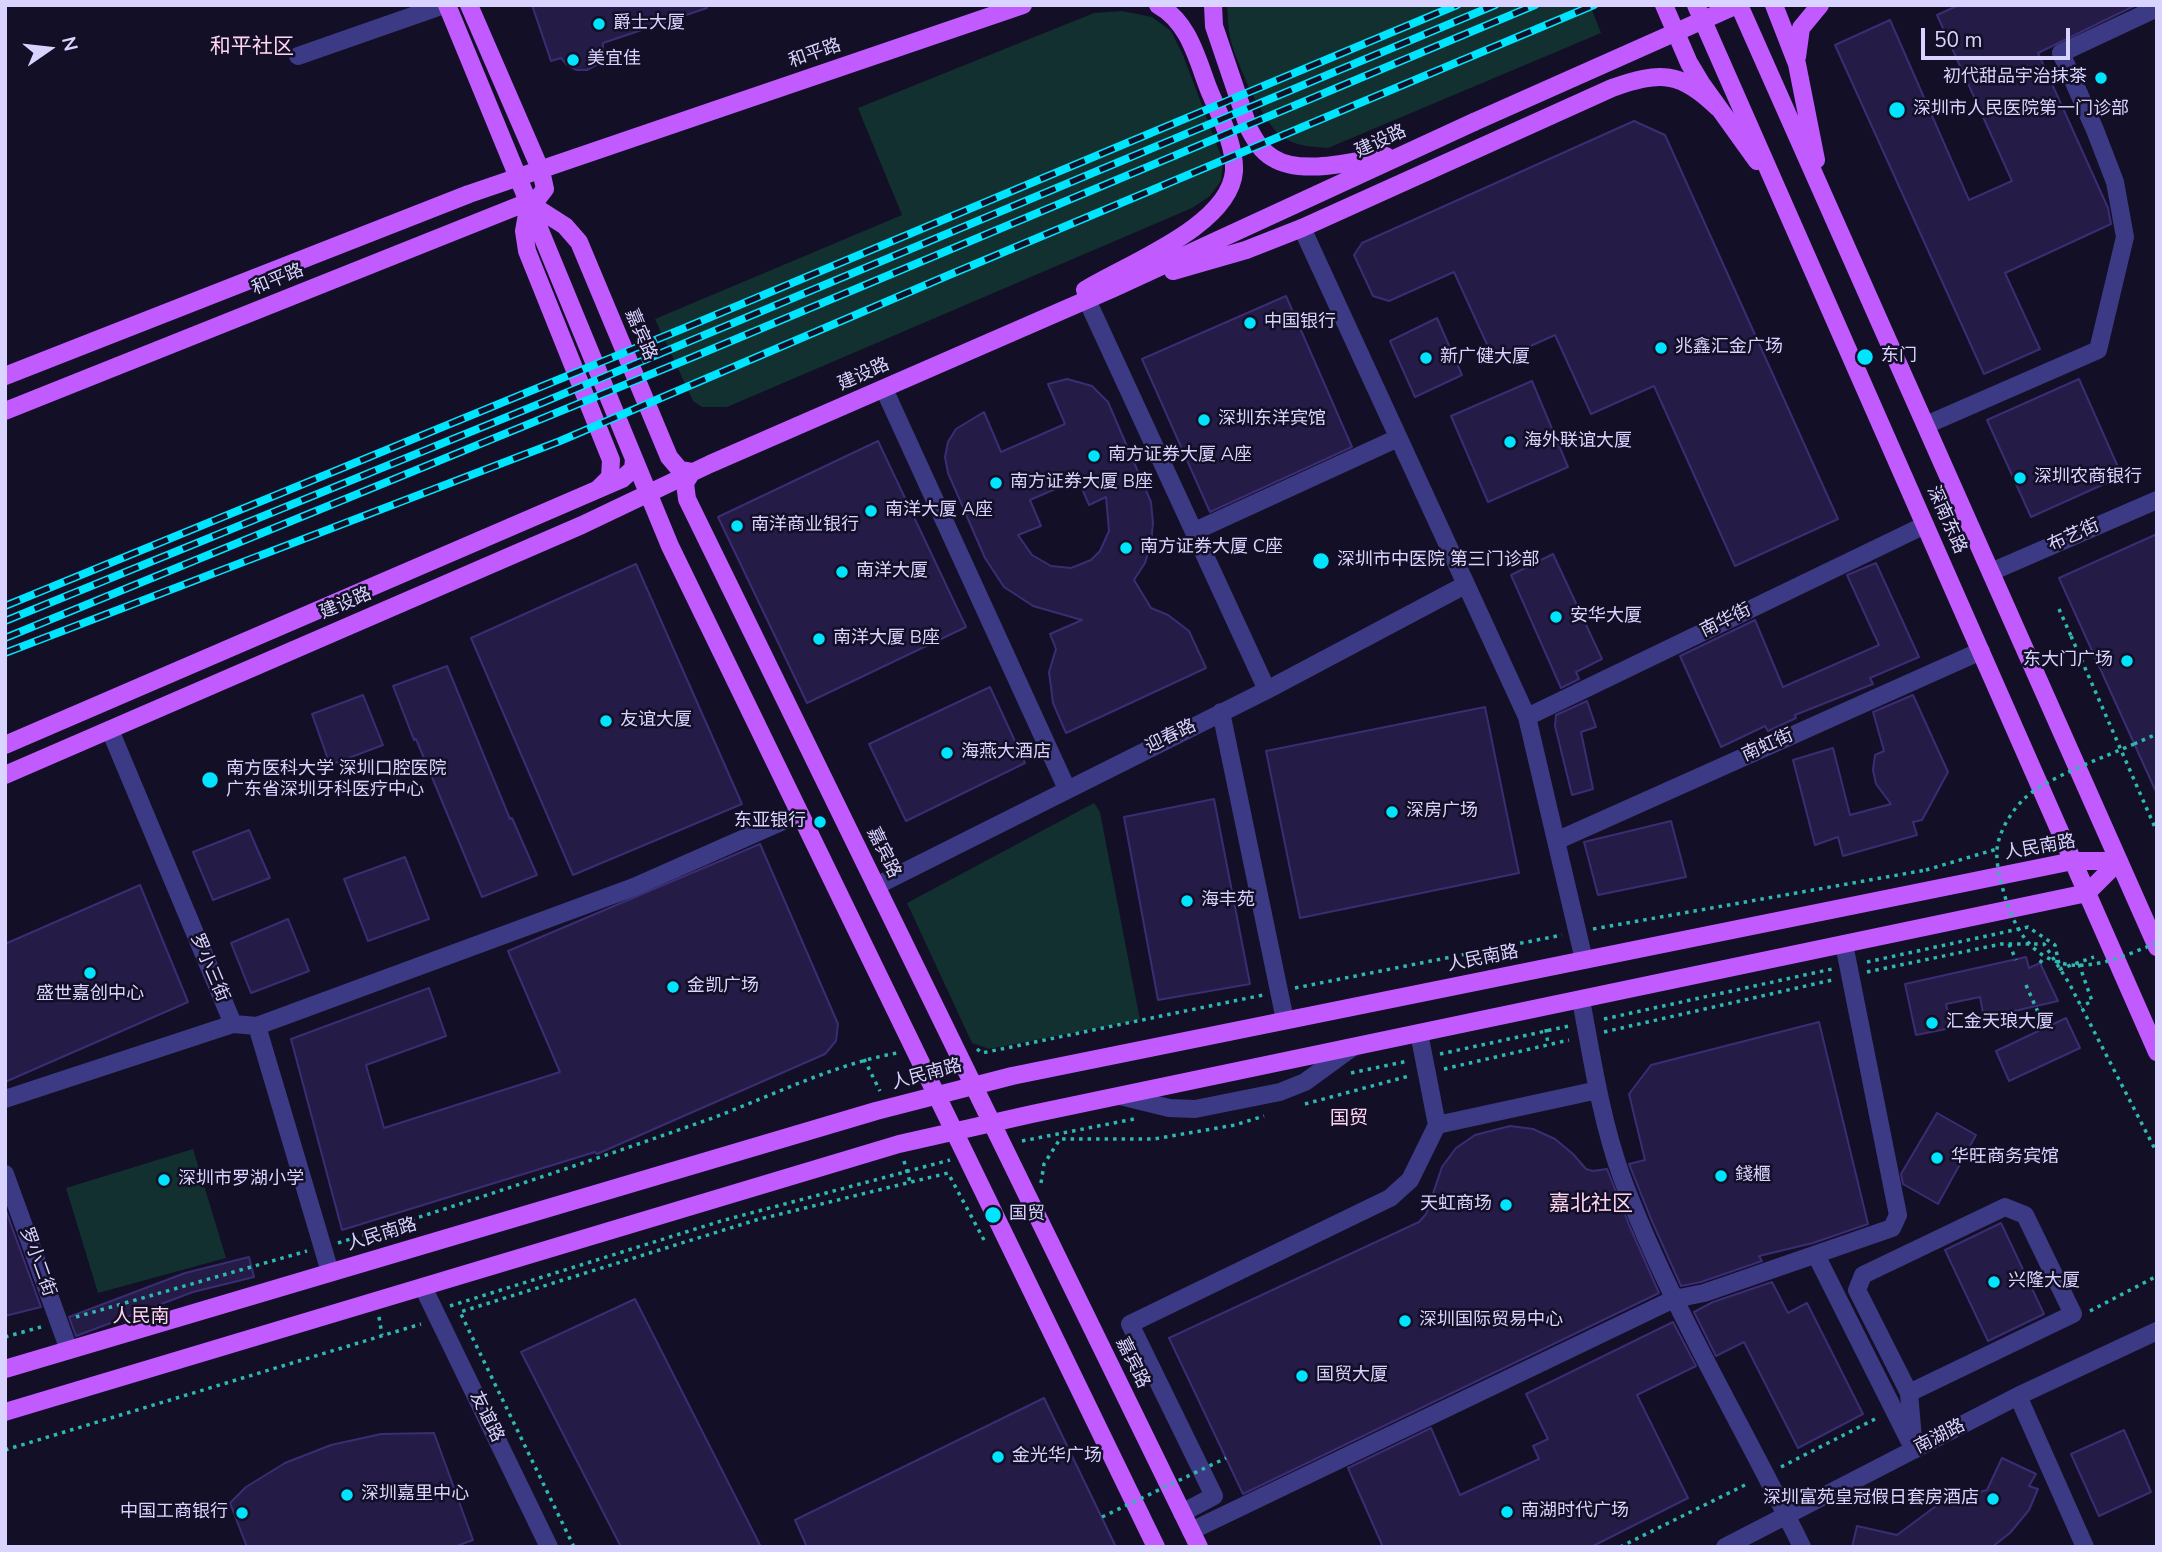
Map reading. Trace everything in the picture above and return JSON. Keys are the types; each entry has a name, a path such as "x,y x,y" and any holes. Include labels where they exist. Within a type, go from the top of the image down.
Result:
{"main road":[{"path":"446,5 666,538 1156,1547"},
{"path":"469,5 541,171 545,189 529,204 524,231 527,251 609,454 611,471 607,482 597,490"},
{"path":"1049,317 1088,288 1189,232 1210,217 1230,187 1234,171 1231,148 1202,71 1182,26 1170,12 1158,5"},
{"path":"1213,5 1214,26 1249,129 1257,145 1273,159 1293,165 1310,166 1409,153"},
{"path":"1664,5 1689,63 1777,190"},
{"name":"深南东路","path":"1696,5 2157,1052"},
{"name":"建设路","path":"5,775 582,525 692,472 1114,288 1474,122 1738,5"},
{"name":"深南东路","path":"1738,5 2157,945"},
{"path":"1774,5 1797,64 1821,188"},
{"path":"1797,64 1801,28 1820,5"},
{"name":"和平路","path":"5,376 456,199 1018,6"},
{"path":"1114,288 1245,250 1302,228 1636,79 1669,76 1685,81 1701,91 1718,108"},
{"name":"和平路","path":"5,411 529,204"},
{"name":"嘉宾路","path":"529,204 565,226 579,242 668,457 680,470 692,472 685,483 687,499 992,1123 1189,1509 1195,1539"},
{"name":"建设路","path":"5,746 597,490 629,475 634,460"},
{"name":"人民南路","path":"5,1369 936,1094 1284,1020 2073,861 2119,861"},
{"path":"5,1412 887,1148 953,1131 2087,893 2119,861"}],"street":[{"path":"298,56 446,5"},
{"path":"1926,425 2098,350 2125,237 2115,182 2061,53 2157,8"},
{"path":"1302,228 1527,717 1584,960"},
{"path":"1087,300 1267,690"},
{"path":"884,389 1067,789"},
{"path":"1195,531 1398,438"},
{"name":"布艺街","path":"1991,572 2157,500"},
{"name":"南华街","path":"1527,717 1925,525"},
{"name":"迎春路","path":"876,886 1267,690 1465,584"},
{"name":"南虹街","path":"1556,841 1981,651"},
{"path":"1221,712 1284,1020"},
{"name":"罗小三街","path":"110,730 233,1024 257,1026"},
{"path":"330,1272 257,1026 634,887 799,814"},
{"path":"1195,1539 1674,1299 1704,1293 1886,1231 1896,1222 1898,1215 1844,944"},
{"path":"1581,1000 1598,1090 1622,1175 1674,1299 1802,1547"},
{"path":"5,1098 233,1024"},
{"path":"1189,1509 1214,1496 1130,1324 1390,1198 1410,1180 1437,1125 1419,1033"},
{"path":"1120,1096 1170,1108 1195,1109 1280,1092 1305,1082 1353,1047"},
{"path":"1437,1125 1598,1090"},
{"name":"罗小二街","path":"5,1174 69,1350"},
{"path":"1909,1392 2073,1314 2025,1215 2005,1207 1863,1275 1857,1290 1909,1392 1914,1450"},
{"path":"1816,1255 1914,1450"},
{"name":"友谊路","path":"423,1287 549,1547"},
{"name":"南湖路","path":"1725,1547 2018,1396 2157,1331"},
{"path":"2018,1396 2085,1547"}],"path":[{"path":"2059,609 2157,832"},
{"path":"2157,734 2042,786 2025,798 2013,812 1997,849 1998,871 2014,923 2028,943 2044,957 2065,964 2089,965 2157,945"},
{"path":"1926,870 1997,849"},
{"path":"2009,944 2015,960"},
{"path":"1296,1107 1427,1073 1952,953 2009,944 2044,944 2069,983 2157,1153"},
{"path":"2040,963 2044,957"},
{"path":"2079,964 2092,1001 2081,1007"},
{"path":"2026,985 2041,1019"},
{"path":"1041,1185 1044,1164 1060,1139 1154,1139 1235,1125 1271,1114"},
{"path":"5,1451 756,1220 948,1172 985,1242"},
{"path":"460,1312 573,1547"},
{"path":"1102,1517 1226,1458"},
{"path":"1179,1469 1189,1509"}],"green space":[{"path":"1227,5 1590,5 1601,33 1328,148 1322,148 1286,139 1266,118 1233,48"},
{"path":"1122,11 1152,17 1171,31 1183,55 1223,161 1221,181 1210,196 1192,208 727,407 702,407 693,401 655,319 902,215 858,108 1094,13"},
{"path":"1094,803 1100,812 1140,1020 989,1049 972,1043 907,903"},
{"path":"193,1149 226,1258 98,1293 66,1188"}],"building":[{"name":"爵士大厦","path":"532,5 706,5 707,8 603,43 603,55 598,64 587,70 576,70 561,58 551,61"},
{"path":"1959,5 2136,5 2038,53 2108,208 2111,224 2005,273 2040,349 1984,374 1835,45 1890,20 1969,200 2012,181 1937,15"},
{"name":"兆鑫汇金广场","path":"1634,121 1665,135 1838,519 1735,566 1654,386 1591,414 1555,335 1495,362 1454,272 1389,301 1373,296 1354,255 1362,243"},
{"path":"1286,296 1352,447 1210,512 1142,359"},
{"name":"新广健大厦","path":"1437,318 1462,375 1415,397 1390,341"},
{"path":"1067,379 1092,386 1108,402 1151,502 1151,544 1145,563 1134,580 1151,608 1168,615 1189,631 1206,668 1066,733 1053,703 1049,672 1056,649 1050,634 1082,620 1033,606 1004,587 985,558 948,473 945,457 948,442 956,429 984,412 1001,452 1065,424 1048,384","holes":["1078,479 1089,505 1106,497 1109,531 1100,551 1091,560 1071,568 1051,566 1032,555 1018,535 1041,526 1030,500"]},
{"path":"2079,379 2122,476 2031,517 1987,420"},
{"name":"海外联谊大厦","path":"1532,381 1568,467 1488,502 1451,416"},
{"name":"南洋大厦","path":"878,441 966,627 807,703 718,517"},
{"name":"东大门广场","path":"2157,534 2157,794 2059,578"},
{"name":"安华大厦","path":"1553,554 1602,659 1576,672 1579,679 1561,688 1511,575"},
{"path":"1876,563 1919,657 1870,678 1873,684 1795,715 1796,718 1768,731 1765,726 1721,747 1680,656 1755,620 1783,687 1879,645 1847,575"},
{"name":"友谊大厦","path":"636,564 742,804 573,875 471,638"},
{"path":"447,666 510,819 512,818 537,875 482,897 393,686"},
{"name":"海燕大酒店","path":"990,687 1025,763 906,821 869,744"},
{"path":"363,695 383,745 330,765 312,714"},
{"path":"1913,695 1948,772 1922,820 1913,822 1917,835 1843,856 1838,837 1815,845 1793,760 1833,748 1850,815 1891,804 1876,784 1873,770 1875,755 1884,751 1873,712"},
{"path":"1587,701 1596,727 1581,732 1593,789 1572,795 1555,726 1556,715"},
{"name":"深房广场","path":"1485,707 1519,873 1300,918 1266,751"},
{"name":"海丰苑","path":"1214,799 1250,984 1158,1000 1124,817"},
{"path":"1671,821 1686,877 1598,895 1584,842"},
{"path":"249,830 270,878 213,900 193,852"},
{"name":"金凯广场","path":"760,844 838,1024 836,1041 825,1054 597,1154 595,1152 342,1230 291,1039 429,988 446,1036 366,1065 384,1128 560,1072 508,951"},
{"path":"405,857 429,919 368,941 344,879"},
{"name":"盛世嘉创中心","path":"140,885 188,1002 5,1082 5,944"},
{"path":"288,919 309,971 251,993 231,943"},
{"name":"汇金天琅大厦","path":"2026,957 2029,968 2040,963 2058,1001 1984,1018 1980,997 1946,1004 1951,1028 1916,1035 1905,984"},
{"path":"2066,1018 2080,1048 2009,1081 1996,1051"},
{"path":"1819,1022 1868,1224 1813,1243 1759,1256 1762,1261 1681,1286 1629,1164 1645,1160 1629,1094 1651,1065"},
{"name":"华旺商务宾馆","path":"1937,1113 1976,1135 1938,1204 1903,1184 1901,1174"},
{"name":"深圳国际贸易中心","path":"1510,1126 1533,1129 1555,1139 1586,1169 1607,1169 1659,1293 1243,1494 1169,1338 1419,1222 1426,1214 1442,1167 1456,1148 1475,1135"},
{"path":"5,1208 41,1307 5,1316"},
{"name":"兴隆大厦","path":"2001,1223 2044,1314 1988,1341 1945,1250"},
{"path":"249,1257 254,1277 193,1292 76,1336 69,1317 185,1273"},
{"path":"1772,1282 1788,1313 1807,1303 1863,1414 1798,1448 1744,1342 1716,1356 1694,1312 1713,1302"},
{"path":"635,1299 761,1547 621,1547 521,1352"},
{"path":"1673,1322 1696,1366 1637,1395 1688,1498 1591,1547 1383,1547 1348,1468 1431,1428 1460,1495 1539,1459 1533,1446 1548,1439 1526,1394"},
{"name":"金光华广场","path":"1044,1398 1116,1547 807,1547 795,1520"},
{"path":"2124,1430 2151,1492 2099,1516 2071,1454"},
{"name":"深圳嘉里中心","path":"434,1433 473,1540 454,1547 247,1547 230,1503 246,1487 285,1463 331,1445 381,1434"},
{"name":"深圳富苑皇冠假日套房酒店","path":"2002,1458 2036,1474 2029,1486 2038,1489 2029,1510 2010,1533 1992,1547 1852,1547 1857,1526 1897,1535 1940,1503 1987,1490"}],"railway":[{"path":"5,606 682,329 1457,5"},
{"path":"5,621 544,402 1495,5"},
{"path":"5,638 693,357 1535,5"},
{"path":"5,653 560,441 1594,5"}],"place":[{"name":"爵士大厦","path":"599,24"},
{"name":"美宜佳","path":"573,60"},
{"name":"初代甜品宇治抹茶","path":"2101,78"},
{"name":"深圳市人民医院第一门诊部","path":"1897,110"},
{"name":"中国银行","path":"1250,323"},
{"name":"兆鑫汇金广场","path":"1661,348"},
{"name":"东门","path":"1865,357"},
{"name":"新广健大厦","path":"1426,358"},
{"name":"深圳东洋宾馆","path":"1204,420"},
{"name":"海外联谊大厦","path":"1510,442"},
{"name":"南方证券大厦 A座","path":"1094,456"},
{"name":"深圳农商银行","path":"2020,478"},
{"name":"南方证券大厦 B座","path":"996,483"},
{"name":"南洋大厦 A座","path":"871,511"},
{"name":"南洋商业银行","path":"737,526"},
{"name":"南方证券大厦 C座","path":"1126,548"},
{"name":"深圳市中医院 第三门诊部","path":"1321,561"},
{"name":"南洋大厦","path":"842,572"},
{"name":"安华大厦","path":"1556,617"},
{"name":"南洋大厦 B座","path":"819,639"},
{"name":"东大门广场","path":"2127,661"},
{"name":"友谊大厦","path":"606,721"},
{"name":"海燕大酒店","path":"947,753"},
{"name":"南方医科大学 深圳口腔医院 广东省深圳牙科医疗中心","path":"210,780"},
{"name":"深房广场","path":"1392,812"},
{"name":"东亚银行","path":"820,822"},
{"name":"海丰苑","path":"1187,901"},
{"name":"盛世嘉创中心","path":"90,973"},
{"name":"金凯广场","path":"673,987"},
{"name":"汇金天琅大厦","path":"1932,1023"},
{"name":"华旺商务宾馆","path":"1937,1158"},
{"name":"錢櫃","path":"1721,1176"},
{"name":"深圳市罗湖小学","path":"164,1180"},
{"name":"天虹商场","path":"1506,1205"},
{"name":"国贸","path":"993,1215"},
{"name":"兴隆大厦","path":"1994,1282"},
{"name":"深圳国际贸易中心","path":"1405,1321"},
{"name":"国贸大厦","path":"1302,1376"},
{"name":"金光华广场","path":"998,1457"},
{"name":"深圳嘉里中心","path":"347,1495"},
{"name":"深圳富苑皇冠假日套房酒店","path":"1993,1499"},
{"name":"南湖时代广场","path":"1507,1512"},
{"name":"中国工商银行","path":"242,1513"}],"district":[{"name":"和平社区","path":"252,48"},
{"name":"国贸","path":"1349,1119"},
{"name":"嘉北社区","path":"1591,1205"},
{"name":"人民南","path":"141,1317"}]}
